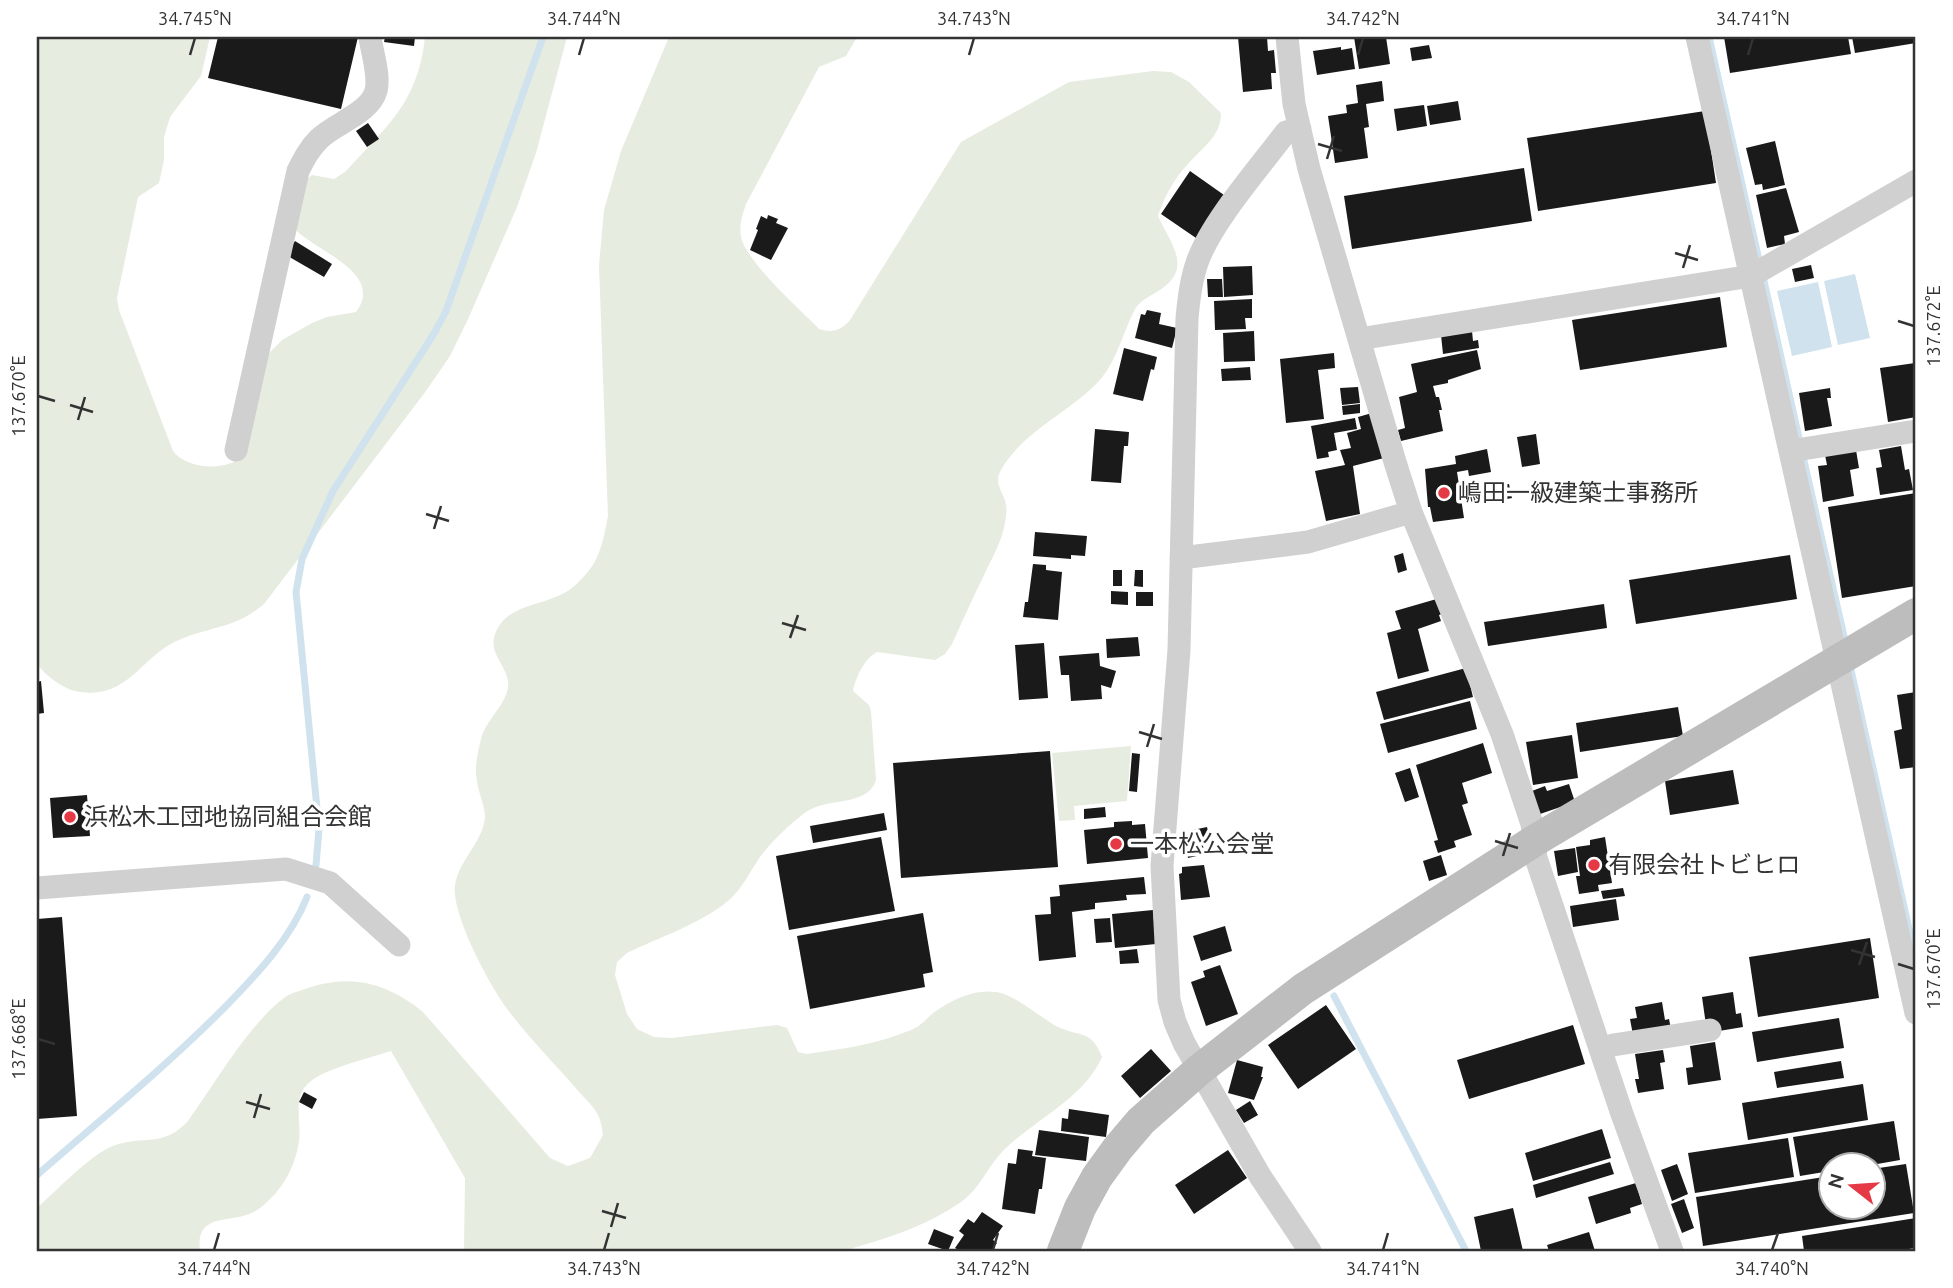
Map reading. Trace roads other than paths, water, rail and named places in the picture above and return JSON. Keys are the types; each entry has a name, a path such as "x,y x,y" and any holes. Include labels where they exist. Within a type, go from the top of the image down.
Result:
{"street":[{"path":"236,450 298,171 307,153 320,138 373,99 377,78 369,37"},
{"path":"1287,37 1300,129 1309,169 1411,512 1502,734 1532,824 1536,858 1672,1251"},
{"path":"1697,37 1916,1013"},
{"path":"1300,129 1286,132 1213,231 1199,259 1190,288 1179,650 1162,866 1169,1000 1175,1023 1260,1176 1310,1251"},
{"path":"1359,339 1751,276 1916,181"},
{"path":"1790,451 1916,431"},
{"path":"1181,558 1308,542 1411,512"},
{"path":"1063,1251 1080,1208 1118,1148 1141,1121 1199,1070 1313,983 1534,841 1916,614"},
{"path":"37,888 286,869 330,883 399,945"},
{"path":"1601,1050 1613,1045 1710,1030"}],"water":[{"path":"1855,274 1870,338 1838,345 1824,281"},
{"path":"1818,282 1832,347 1792,356 1777,291"}],"waterway":[{"path":"316,865 319,829 296,592 302,559 333,491 446,311 543,37"},
{"path":"1709,37 1759,260"},
{"path":"1764,281 1799,438"},
{"path":"1804,461 1844,636"},
{"path":"1851,670 1916,960"},
{"path":"37,1175 158,1070 228,1004 283,941 307,897"},
{"path":"1334,996 1466,1251"}],"place":[{"name":"嶋田一級建築士事務所","path":"1444,493"},
{"name":"浜松木工団地協同組合会館","path":"70,817"},
{"name":"一本松公会堂","path":"1116,844"},
{"name":"有限会社トビヒロ","path":"1594,865"}]}
